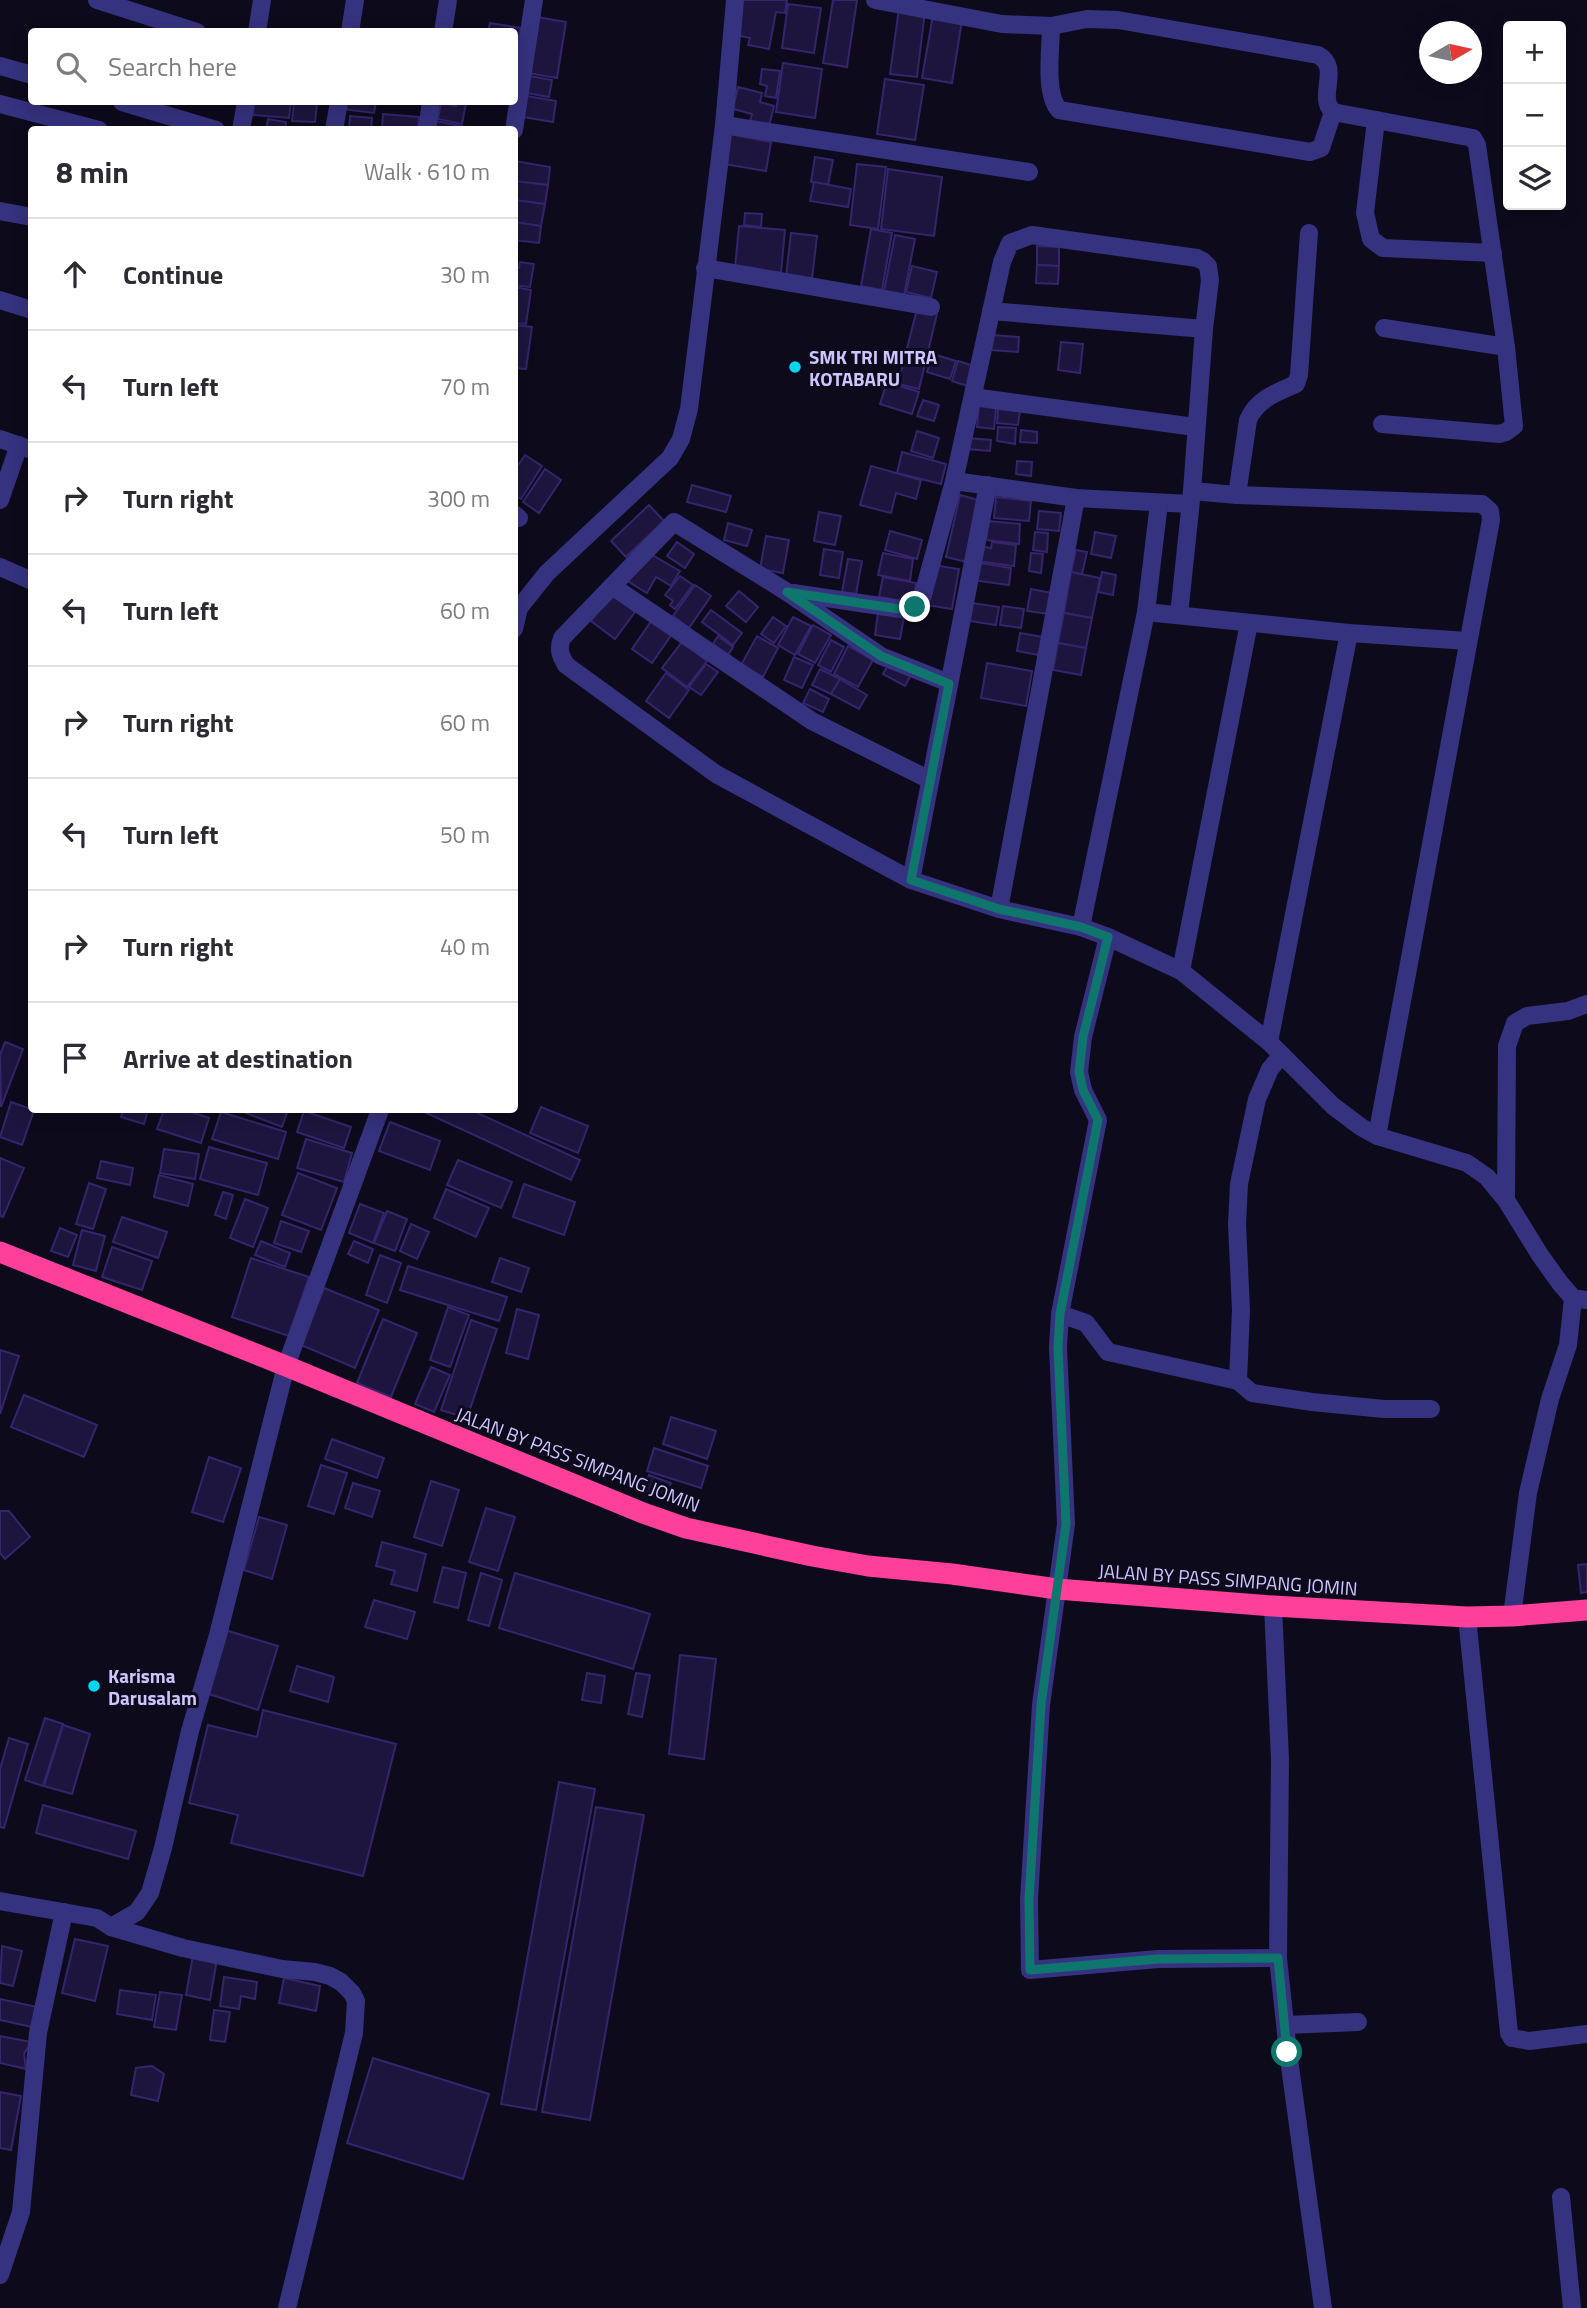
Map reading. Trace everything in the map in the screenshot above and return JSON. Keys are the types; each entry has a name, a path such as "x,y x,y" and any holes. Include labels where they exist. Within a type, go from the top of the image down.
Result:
{"highway":[{"name":"JALAN BY PASS SIMPANG JOMIN","path":"0,1252 286,1366 558,1480 686,1528 757,1545 868,1566 952,1574 1057,1589 1273,1606 1467,1617 1587,1611"}],"street":[{"path":"97,0 184,28"},
{"path":"258,28 262,0"},
{"path":"351,28 355,0"},
{"path":"444,28 448,0"},
{"path":"518,104 534,0"},
{"path":"518,612 547,573 670,458 681,439 689,410 724,125 735,0"},
{"path":"876,0 1002,24 1051,26 1087,19 1118,20 1318,55 1328,63 1330,73 1326,100 1334,112 1473,138 1478,145 1506,346 1514,426 1511,430 1499,434 1382,424"},
{"path":"1051,26 1050,84 1052,98 1059,110 1310,152 1321,148 1334,112"},
{"path":"0,66 28,74"},
{"path":"0,104 84,126"},
{"path":"132,105 203,126"},
{"path":"243,126 246,105"},
{"path":"335,126 338,105"},
{"path":"428,126 431,105"},
{"path":"515,126 518,105"},
{"path":"1376,120 1365,213 1371,239 1384,248 1493,253"},
{"path":"724,125 1029,172"},
{"path":"0,211 28,216"},
{"path":"1237,495 1248,420 1253,408 1259,402 1296,384 1299,375 1309,233"},
{"path":"787,592 906,610 920,602 954,481 1005,251 1010,243 1032,235 1203,261 1208,266 1210,280 1179,615"},
{"path":"705,268 931,307"},
{"path":"0,300 28,309"},
{"path":"991,311 1204,329"},
{"path":"1384,328 1506,346"},
{"path":"973,397 1195,427"},
{"path":"0,439 25,448 0,500"},
{"path":"954,481 1076,498 1159,503 1191,497 1237,495 1485,506 1490,511 1491,520 1377,1136"},
{"path":"911,880 988,485"},
{"path":"999,909 1076,498"},
{"path":"1081,927 1146,612 1159,503"},
{"path":"949,684 881,656 787,592 674,522 562,638 559,652 566,666 716,774 911,880 999,909 1081,927 1181,971 1275,1049 1333,1106 1377,1136 1467,1163 1487,1177 1506,1200 1539,1255 1580,1299 1550,1399 1528,1493 1512,1616"},
{"path":"0,567 28,578"},
{"path":"612,586 812,721 930,780"},
{"path":"1146,612 1349,633 1468,641"},
{"path":"1181,971 1249,623"},
{"path":"1238,1381 1241,1310 1237,1224 1239,1184 1257,1100 1275,1049 1349,633"},
{"path":"1108,937 1083,1037 1079,1072 1083,1090 1098,1120 1060,1314 1058,1347 1066,1524 1041,1705 1029,1899 1030,1970 1158,1959 1278,1958"},
{"path":"1506,1200 1507,1046 1510,1032 1515,1023 1527,1016 1587,1004"},
{"path":"111,1927 137,1912 150,1893 286,1366 379,1113"},
{"path":"1060,1314 1087,1323 1108,1352 1238,1381 1252,1393 1384,1409 1431,1409"},
{"path":"1273,1606 1280,1759 1278,1958 1298,2132 1323,2308"},
{"path":"1467,1617 1509,2033 1512,2038 1529,2040 1587,2034"},
{"path":"0,1901 97,1918 111,1927 183,1948 282,1969 322,1974 341,1982 352,1993 356,2001 354,2033 287,2308"},
{"path":"0,2275 21,2212 38,2033 64,1912"},
{"path":"1286,2025 1357,2022"},
{"path":"1561,2197 1572,2308"}],"building":[{"path":"742,0 787,0 785,13 776,12 769,49 748,45 750,38 736,35"},
{"path":"833,0 857,0 847,67 823,63"},
{"path":"788,4 821,8 814,53 782,48"},
{"path":"899,8 925,11 917,77 890,74"},
{"path":"933,15 962,20 952,83 922,78"},
{"path":"537,17 566,22 557,78 528,73"},
{"path":"490,23 521,28 518,42 518,28 489,28"},
{"path":"783,63 822,69 815,118 776,112"},
{"path":"762,69 780,71 776,98 765,96 767,86 760,84"},
{"path":"524,75 552,80 549,97 521,92"},
{"path":"885,79 924,85 915,140 877,134"},
{"path":"738,87 762,93 760,102 774,106 768,130 749,125 752,114 733,109"},
{"path":"521,95 556,101 553,122 517,116"},
{"path":"254,105 291,105 289,118 253,115"},
{"path":"294,105 317,105 315,122 292,121"},
{"path":"342,105 375,105 374,113 341,109"},
{"path":"441,105 466,105 462,124 438,119"},
{"path":"383,114 419,117 418,126 382,126"},
{"path":"350,116 372,118 371,126 349,126"},
{"path":"268,119 286,122 286,126 267,126"},
{"path":"436,121 461,126 435,126"},
{"path":"730,134 771,142 766,171 724,164"},
{"path":"815,157 833,160 828,185 811,182"},
{"path":"518,162 550,167 548,185 518,181"},
{"path":"857,164 886,167 878,229 850,225"},
{"path":"888,169 942,177 934,236 881,229"},
{"path":"518,181 548,185 545,204 518,201"},
{"path":"814,182 851,189 848,207 810,201"},
{"path":"518,201 545,204 541,226 518,223"},
{"path":"745,213 762,214 761,227 744,225"},
{"path":"518,223 541,226 539,243 518,240"},
{"path":"739,226 785,230 781,273 735,268"},
{"path":"871,229 892,233 882,290 861,286"},
{"path":"791,233 817,236 812,279 786,276"},
{"path":"895,235 915,239 904,295 884,291"},
{"path":"1037,246 1059,247 1059,266 1037,265"},
{"path":"520,262 534,264 530,287 518,286"},
{"path":"1037,265 1059,266 1058,284 1036,283"},
{"path":"912,266 937,272 931,298 906,292"},
{"path":"518,288 531,290 526,324 518,323"},
{"path":"917,309 937,314 919,389 898,384"},
{"path":"518,325 532,327 526,369 518,368"},
{"path":"993,335 1019,337 1018,352 991,350"},
{"path":"1061,342 1083,344 1080,373 1058,370"},
{"path":"933,354 956,361 950,379 927,372"},
{"path":"958,361 977,367 971,387 952,381"},
{"path":"887,382 919,392 912,414 880,404"},
{"path":"923,400 939,405 934,421 917,416"},
{"path":"979,405 996,407 994,429 977,427"},
{"path":"998,409 1020,411 1018,425 997,423"},
{"path":"998,427 1016,428 1015,444 997,441"},
{"path":"1021,430 1037,432 1037,443 1020,442"},
{"path":"917,431 939,438 933,458 911,451"},
{"path":"967,438 991,440 990,451 966,449"},
{"path":"902,452 946,464 941,484 897,473"},
{"path":"525,455 542,466 521,499 518,497 518,465"},
{"path":"1017,461 1032,462 1031,476 1016,474"},
{"path":"871,466 921,480 916,499 896,493 891,513 860,505"},
{"path":"545,469 561,480 539,513 523,502"},
{"path":"692,485 731,496 726,512 687,502"},
{"path":"960,495 982,501 967,562 946,557"},
{"path":"996,497 1031,501 1029,521 994,518"},
{"path":"649,505 664,521 626,557 611,541"},
{"path":"1039,511 1061,513 1059,531 1037,529"},
{"path":"819,512 841,516 835,545 814,541"},
{"path":"988,521 1020,524 1019,544 986,540"},
{"path":"728,523 752,530 747,546 724,540"},
{"path":"890,531 922,540 917,559 885,550"},
{"path":"1035,532 1048,533 1047,552 1033,550"},
{"path":"1095,532 1116,536 1111,558 1091,554"},
{"path":"766,536 789,540 783,573 760,569"},
{"path":"677,542 694,554 685,568 667,556"},
{"path":"992,542 1016,545 1014,566 976,561 978,546 991,548"},
{"path":"824,549 843,552 839,578 820,575"},
{"path":"1076,550 1087,552 1082,574 1071,572"},
{"path":"647,552 680,571 671,586 656,577 647,593 626,580"},
{"path":"883,553 913,559 910,581 878,575"},
{"path":"1031,553 1043,554 1041,573 1029,571"},
{"path":"848,559 862,561 856,594 842,592"},
{"path":"975,562 1011,568 1009,585 972,580"},
{"path":"933,565 959,569 952,609 926,605"},
{"path":"1071,572 1100,578 1092,618 1064,613"},
{"path":"1102,572 1116,575 1113,595 1098,592"},
{"path":"680,576 693,585 675,609 670,605 673,601 665,595"},
{"path":"883,577 916,583 913,603 879,597"},
{"path":"695,585 711,596 689,628 673,616"},
{"path":"1031,589 1052,593 1048,614 1027,611"},
{"path":"739,591 758,607 746,622 726,606"},
{"path":"611,593 635,612 615,639 591,621"},
{"path":"972,603 999,607 996,625 970,621"},
{"path":"1003,606 1024,609 1021,628 1000,625"},
{"path":"711,610 742,633 733,645 702,622"},
{"path":"878,613 904,617 900,639 875,635"},
{"path":"1064,613 1092,618 1086,648 1058,643"},
{"path":"773,617 786,626 774,643 761,634"},
{"path":"793,617 811,626 795,655 778,645"},
{"path":"652,620 672,634 652,663 632,649"},
{"path":"813,625 831,635 815,663 798,654"},
{"path":"1020,633 1043,637 1039,655 1017,651"},
{"path":"718,636 733,647 728,655 713,644"},
{"path":"757,636 778,648 763,677 741,665"},
{"path":"831,640 844,647 831,672 818,665"},
{"path":"682,642 707,661 687,687 662,668"},
{"path":"1058,643 1086,648 1081,675 1053,670"},
{"path":"848,646 873,660 858,687 834,674"},
{"path":"794,657 813,665 802,688 784,680"},
{"path":"889,663 911,675 905,686 883,674"},
{"path":"987,663 1032,671 1026,706 981,698"},
{"path":"706,664 718,672 701,695 689,687"},
{"path":"820,669 840,679 831,694 812,685"},
{"path":"666,673 689,690 669,718 646,701"},
{"path":"840,679 867,695 859,709 831,694"},
{"path":"810,689 829,699 823,712 803,703"},
{"path":"5,1042 23,1049 1,1107 0,1055"},
{"path":"11,1102 28,1108 28,1113 33,1113 22,1145 0,1137"},
{"path":"541,1107 588,1126 578,1153 530,1133"},
{"path":"122,1113 147,1113 144,1124 121,1117"},
{"path":"163,1113 194,1113 209,1118 201,1143 157,1129"},
{"path":"221,1113 286,1132 278,1159 212,1139"},
{"path":"246,1113 287,1113 282,1127"},
{"path":"303,1113 351,1127 344,1148 297,1132"},
{"path":"426,1113 478,1113 580,1160 571,1180"},
{"path":"390,1122 440,1141 430,1170 379,1151"},
{"path":"306,1139 352,1153 344,1182 297,1168"},
{"path":"209,1147 267,1163 258,1195 200,1179"},
{"path":"164,1149 199,1154 195,1179 160,1173"},
{"path":"0,1158 24,1168 3,1217 0,1216"},
{"path":"458,1160 512,1182 501,1208 447,1185"},
{"path":"101,1161 133,1168 130,1185 97,1178"},
{"path":"298,1173 337,1188 321,1230 282,1215"},
{"path":"159,1175 193,1184 188,1206 154,1197"},
{"path":"89,1183 106,1189 93,1229 76,1224"},
{"path":"524,1184 575,1202 564,1235 513,1217"},
{"path":"446,1189 489,1208 476,1237 434,1218"},
{"path":"223,1192 233,1195 226,1219 215,1215"},
{"path":"245,1199 268,1208 253,1247 230,1238"},
{"path":"360,1204 384,1213 373,1243 349,1233"},
{"path":"387,1211 407,1219 395,1251 374,1243"},
{"path":"122,1217 167,1232 158,1258 113,1242"},
{"path":"281,1221 309,1231 301,1252 274,1243"},
{"path":"411,1224 429,1232 417,1259 400,1251"},
{"path":"60,1228 77,1235 68,1257 51,1251"},
{"path":"82,1230 105,1236 96,1271 73,1265"},
{"path":"261,1241 290,1253 285,1267 255,1255"},
{"path":"354,1241 373,1249 368,1263 348,1254"},
{"path":"112,1247 152,1261 142,1290 102,1277"},
{"path":"380,1255 401,1263 387,1303 366,1295"},
{"path":"251,1258 309,1277 289,1336 232,1317"},
{"path":"500,1258 529,1268 521,1292 492,1282"},
{"path":"408,1266 507,1297 499,1321 400,1290"},
{"path":"324,1288 379,1310 355,1368 301,1345"},
{"path":"448,1307 469,1315 450,1367 430,1360"},
{"path":"517,1309 539,1315 528,1359 506,1353"},
{"path":"383,1319 417,1333 391,1397 357,1383"},
{"path":"471,1320 497,1329 467,1418 441,1410"},
{"path":"0,1350 19,1356 0,1414"},
{"path":"431,1367 450,1375 434,1412 415,1404"},
{"path":"24,1395 97,1425 84,1457 11,1427"},
{"path":"671,1417 716,1431 707,1459 663,1444"},
{"path":"332,1439 384,1458 377,1478 325,1459"},
{"path":"654,1448 708,1466 701,1488 647,1471"},
{"path":"209,1457 241,1468 223,1522 192,1512"},
{"path":"321,1465 347,1473 334,1514 308,1506"},
{"path":"649,1475 671,1483 664,1499 643,1490"},
{"path":"431,1481 459,1490 442,1546 414,1537"},
{"path":"353,1483 380,1491 372,1517 345,1508"},
{"path":"486,1508 515,1517 498,1571 469,1562"},
{"path":"0,1511 9,1511 30,1537 5,1559 0,1553"},
{"path":"259,1517 287,1525 272,1579 244,1570"},
{"path":"382,1542 426,1554 417,1591 391,1584 395,1571 376,1566"},
{"path":"1587,1564 1587,1592 1581,1593 1578,1565"},
{"path":"443,1567 466,1573 458,1608 434,1602"},
{"path":"481,1573 502,1580 489,1626 468,1620"},
{"path":"515,1573 650,1614 633,1669 499,1628"},
{"path":"374,1600 415,1612 407,1639 365,1627"},
{"path":"225,1630 278,1646 258,1710 206,1693"},
{"path":"680,1655 716,1659 704,1759 669,1754"},
{"path":"297,1666 334,1677 328,1702 290,1691"},
{"path":"587,1673 605,1676 601,1703 582,1700"},
{"path":"636,1673 650,1675 642,1717 628,1714"},
{"path":"263,1710 396,1744 363,1876 231,1843 238,1815 189,1803 208,1725 257,1737"},
{"path":"45,1718 63,1724 43,1786 25,1780"},
{"path":"63,1725 90,1734 72,1794 44,1786"},
{"path":"9,1738 28,1744 4,1828 0,1827 0,1769"},
{"path":"559,1782 595,1789 536,2110 501,2104"},
{"path":"43,1805 136,1831 128,1859 36,1833"},
{"path":"596,1807 644,1815 590,2120 542,2112"},
{"path":"75,1939 108,1946 95,2001 62,1993"},
{"path":"2,1946 22,1951 13,1986 0,1983"},
{"path":"193,1955 217,1959 210,2000 186,1995"},
{"path":"224,1977 257,1982 255,1999 241,1996 239,2009 220,2006"},
{"path":"284,1978 320,1986 316,2011 279,2003"},
{"path":"120,1990 156,1995 152,2020 117,2014"},
{"path":"160,1992 182,1995 176,2030 154,2027"},
{"path":"0,1999 37,2007 32,2027 0,2020"},
{"path":"214,2010 230,2012 225,2042 210,2040"},
{"path":"0,2036 31,2042 24,2054 26,2069 0,2063"},
{"path":"373,2058 489,2094 463,2179 347,2143"},
{"path":"152,2066 164,2074 158,2101 131,2095 136,2068"},
{"path":"0,2092 21,2096 11,2150 0,2148"}],"place":[{"name":"SMK TRI MITRA KOTABARU","path":"795,367"},
{"name":"Karisma Darusalam","path":"94,1686"}],"route":[{"path":"915,607 906,610 787,592 881,656 949,684 911,880 999,909 1081,927 1108,937 1083,1037 1079,1072 1083,1090 1098,1120 1060,1314 1058,1347 1066,1524 1041,1705 1029,1899 1030,1970 1158,1959 1278,1958 1287,2052"}]}
